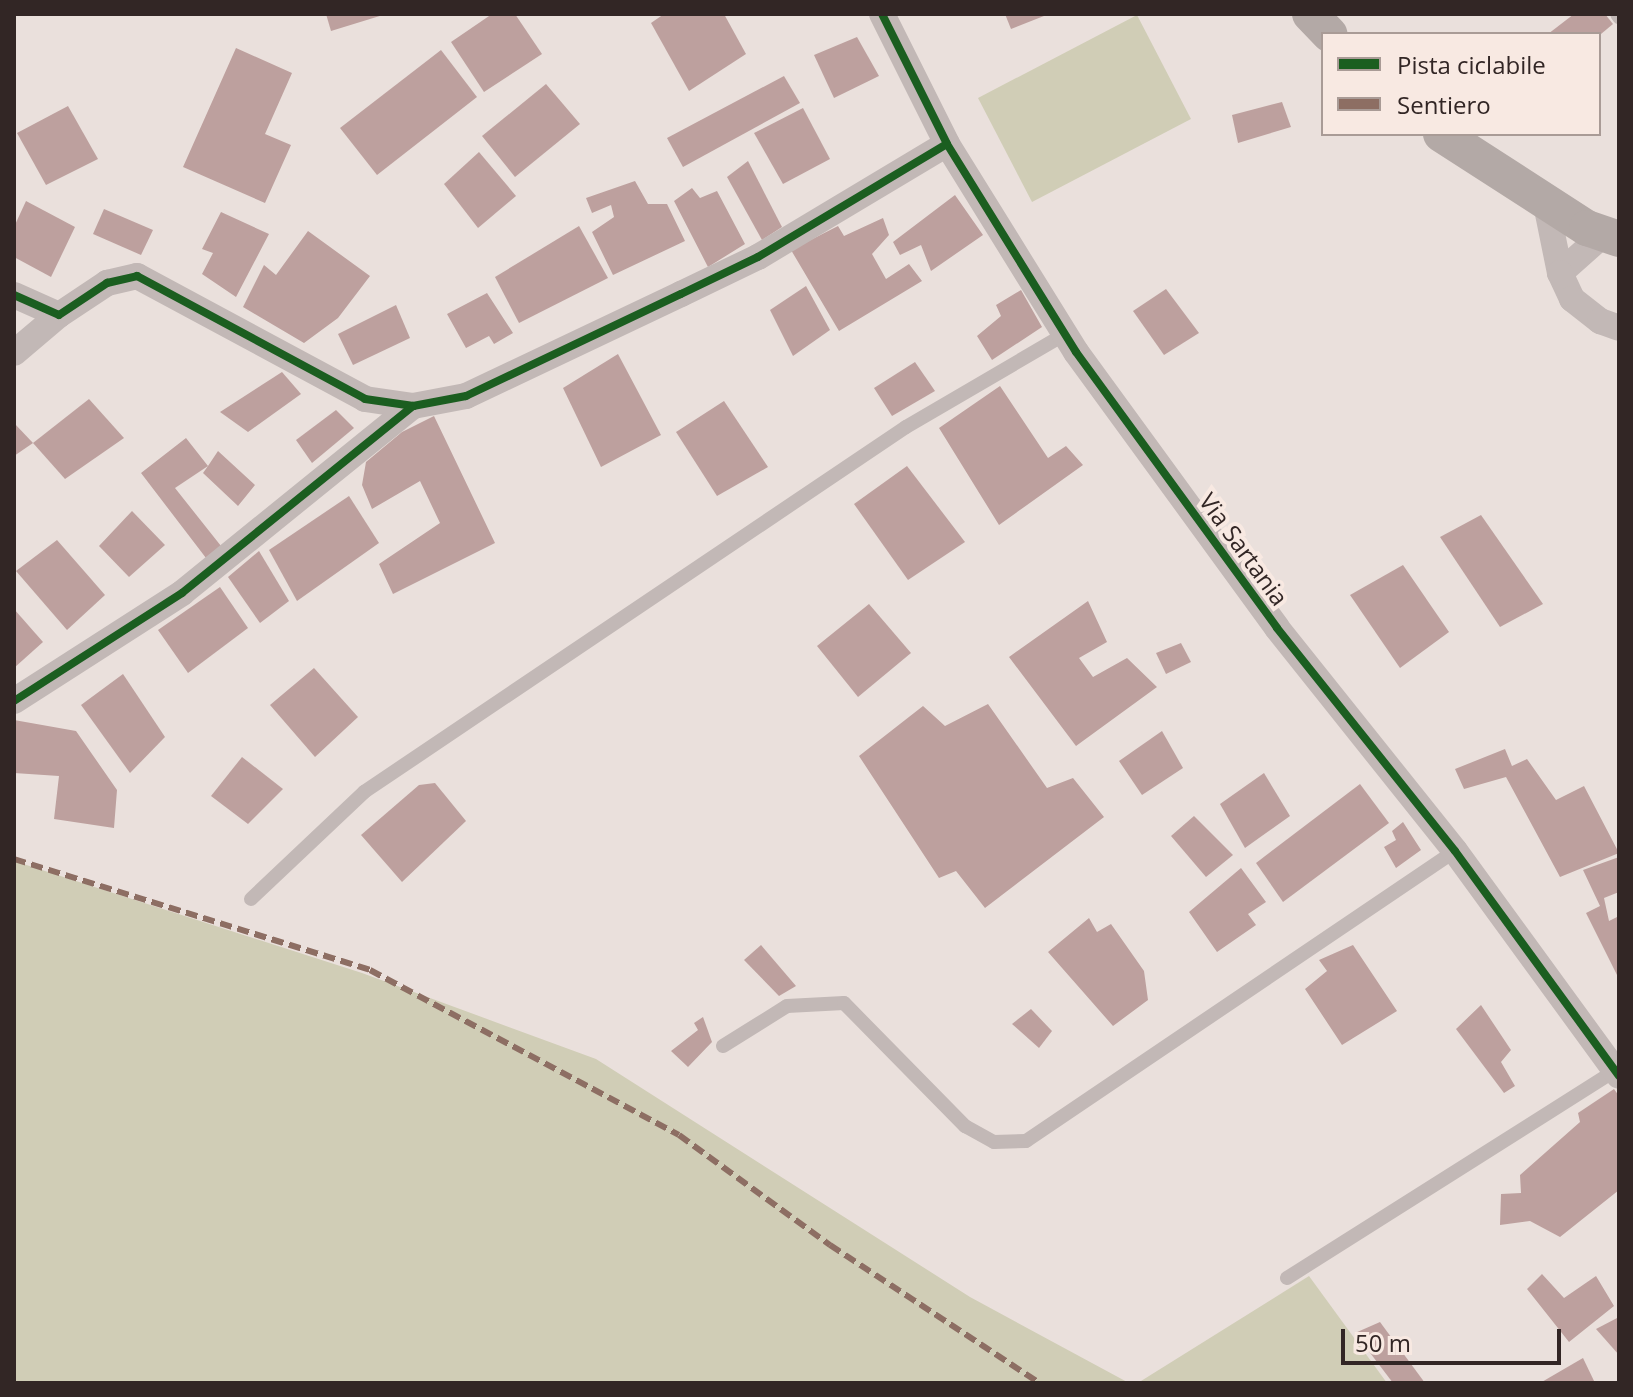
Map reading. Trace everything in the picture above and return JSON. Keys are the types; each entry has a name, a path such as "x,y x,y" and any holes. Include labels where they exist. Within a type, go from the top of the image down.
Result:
{"street":[{"name":"Via Sartania","path":"882,14 947,144 1065,334 1277,628 1455,851 1617,1073"},
{"path":"1310,14 1327,32"},
{"path":"1444,136 1546,204 1612,236 1560,273"},
{"path":"14,353 59,315 107,283 137,276 365,399 413,406 466,396 758,257 947,144"},
{"path":"1546,204 1560,273 1572,299 1600,321 1619,328"},
{"path":"14,295 59,315"},
{"path":"14,701 182,593 413,406"}],"lane":[{"path":"251,899 364,792 906,427 1065,334"},
{"path":"723,1046 787,1006 844,1003 965,1126 994,1142 1026,1141 1455,851"},
{"path":"1287,1278 1617,1073"}],"shaded area":[{"path":"1137,15 1191,119 1032,202 978,98"},
{"path":"14,861 362,973 596,1059 970,1297 1129,1383 14,1383"},
{"path":"1309,1276 1387,1383 1141,1381"}],"building":[{"path":"326,14 383,14 383,15 331,31"},
{"path":"492,14 515,14 542,54 484,92 451,42"},
{"path":"664,14 724,14 746,54 689,91 651,23"},
{"path":"1005,14 1049,14 1011,29"},
{"path":"1574,14 1605,14 1613,24 1601,34 1551,32"},
{"path":"857,37 879,76 834,98 814,55"},
{"path":"236,48 292,73 265,134 291,145 265,203 183,167"},
{"path":"441,50 477,97 377,175 340,128"},
{"path":"784,76 800,103 683,167 667,138"},
{"path":"546,84 580,124 515,177 482,136"},
{"path":"1282,102 1291,127 1238,143 1232,115"},
{"path":"68,106 98,159 46,185 17,133"},
{"path":"803,108 830,159 783,184 754,133"},
{"path":"479,152 516,196 478,228 444,184"},
{"path":"748,161 782,227 762,240 727,177"},
{"path":"635,181 648,204 667,204 685,241 613,275 592,232 614,217 611,205 592,213 586,198"},
{"path":"692,188 700,198 717,191 745,244 708,267 674,201"},
{"path":"955,195 983,235 931,271 921,245 900,255 893,242"},
{"path":"26,201 75,227 51,277 14,257 14,227"},
{"path":"104,209 153,230 141,255 93,234"},
{"path":"221,212 269,234 236,297 202,274 213,253 202,249"},
{"path":"883,218 889,235 872,254 886,279 909,264 922,281 839,331 791,250 838,226 844,236"},
{"path":"579,226 608,278 519,323 495,277"},
{"path":"308,231 370,276 338,318 304,343 243,307 264,265 276,275"},
{"path":"806,286 830,330 793,356 770,310"},
{"path":"1166,289 1199,333 1164,355 1133,311"},
{"path":"1021,290 1042,327 992,360 977,336 1001,316 996,305"},
{"path":"487,293 513,333 494,344 489,336 466,348 447,314"},
{"path":"396,305 410,338 353,365 338,334"},
{"path":"618,354 661,435 601,467 563,388"},
{"path":"915,362 935,391 892,416 874,388"},
{"path":"282,372 301,394 248,432 220,412"},
{"path":"1000,386 1048,458 1066,446 1083,465 999,525 939,428"},
{"path":"89,399 124,438 65,479 33,443"},
{"path":"724,401 768,467 717,496 676,432"},
{"path":"336,410 354,428 312,463 296,440"},
{"path":"434,416 495,543 393,594 379,564 440,523 420,481 372,509 362,485 366,462 402,432"},
{"path":"14,423 33,443 14,456"},
{"path":"186,438 208,466 175,488 221,546 206,558 141,473"},
{"path":"218,451 255,485 238,506 203,473"},
{"path":"907,466 965,542 908,580 854,504"},
{"path":"349,496 379,543 297,601 269,550"},
{"path":"132,511 165,545 129,577 99,546"},
{"path":"1481,515 1543,604 1500,627 1440,537"},
{"path":"57,540 105,595 67,630 16,571"},
{"path":"259,551 289,601 260,623 228,577"},
{"path":"1403,565 1449,632 1400,668 1350,595"},
{"path":"220,587 248,628 188,673 158,630"},
{"path":"1088,601 1107,642 1079,658 1093,677 1127,658 1157,687 1076,746 1009,657"},
{"path":"869,604 911,653 858,697 817,646"},
{"path":"14,609 43,642 14,668"},
{"path":"1181,643 1191,662 1166,674 1156,653"},
{"path":"314,668 358,717 315,757 270,705"},
{"path":"123,674 165,737 130,773 81,705"},
{"path":"988,704 1047,788 1073,778 1104,817 985,908 956,871 939,878 859,756 923,706 945,726"},
{"path":"14,720 76,731 117,790 114,828 54,819 59,776 14,773"},
{"path":"1162,731 1183,768 1142,795 1119,761"},
{"path":"1505,749 1512,766 1527,759 1556,800 1584,786 1619,853 1560,877 1506,777 1464,789 1455,769"},
{"path":"242,757 283,789 248,824 211,796"},
{"path":"1264,773 1290,816 1245,848 1220,804"},
{"path":"435,783 466,821 402,882 361,835 419,785"},
{"path":"1360,784 1389,823 1283,902 1256,863"},
{"path":"1194,816 1233,855 1206,877 1171,836"},
{"path":"1403,822 1421,850 1396,868 1384,847 1396,840 1392,831"},
{"path":"1619,857 1619,892 1604,898 1609,921 1619,916 1619,979 1586,913 1600,906 1583,870"},
{"path":"1241,868 1266,902 1248,914 1256,925 1217,952 1189,912"},
{"path":"1089,918 1097,932 1111,924 1144,971 1148,1000 1113,1026 1048,952"},
{"path":"761,945 796,986 779,996 744,960"},
{"path":"1353,945 1397,1011 1342,1045 1305,989 1327,971 1319,960"},
{"path":"1481,1005 1511,1050 1501,1062 1515,1086 1504,1093 1456,1029"},
{"path":"1031,1009 1052,1031 1039,1048 1012,1024"},
{"path":"703,1017 712,1042 688,1067 671,1051 698,1030 694,1023"},
{"path":"1614,1089 1619,1096 1619,1190 1560,1237 1530,1221 1500,1225 1501,1194 1521,1193 1520,1175 1580,1122 1578,1113"},
{"path":"1542,1274 1564,1298 1596,1276 1614,1306 1569,1342 1527,1289"},
{"path":"1619,1317 1619,1355 1596,1329"},
{"path":"1380,1322 1425,1383 1393,1383 1355,1333"},
{"path":"1583,1358 1595,1383 1540,1383"}],"marked path":[{"path":"14,859 370,970 679,1135 830,1245 1039,1383"}],"cycle path":[{"path":"882,14 947,144 1076,352 1277,628 1455,851 1619,1076"},
{"path":"14,295 59,315 107,283 137,276 365,399 413,406 466,396 758,257 947,144"},
{"path":"14,701 182,593 413,406"}]}
